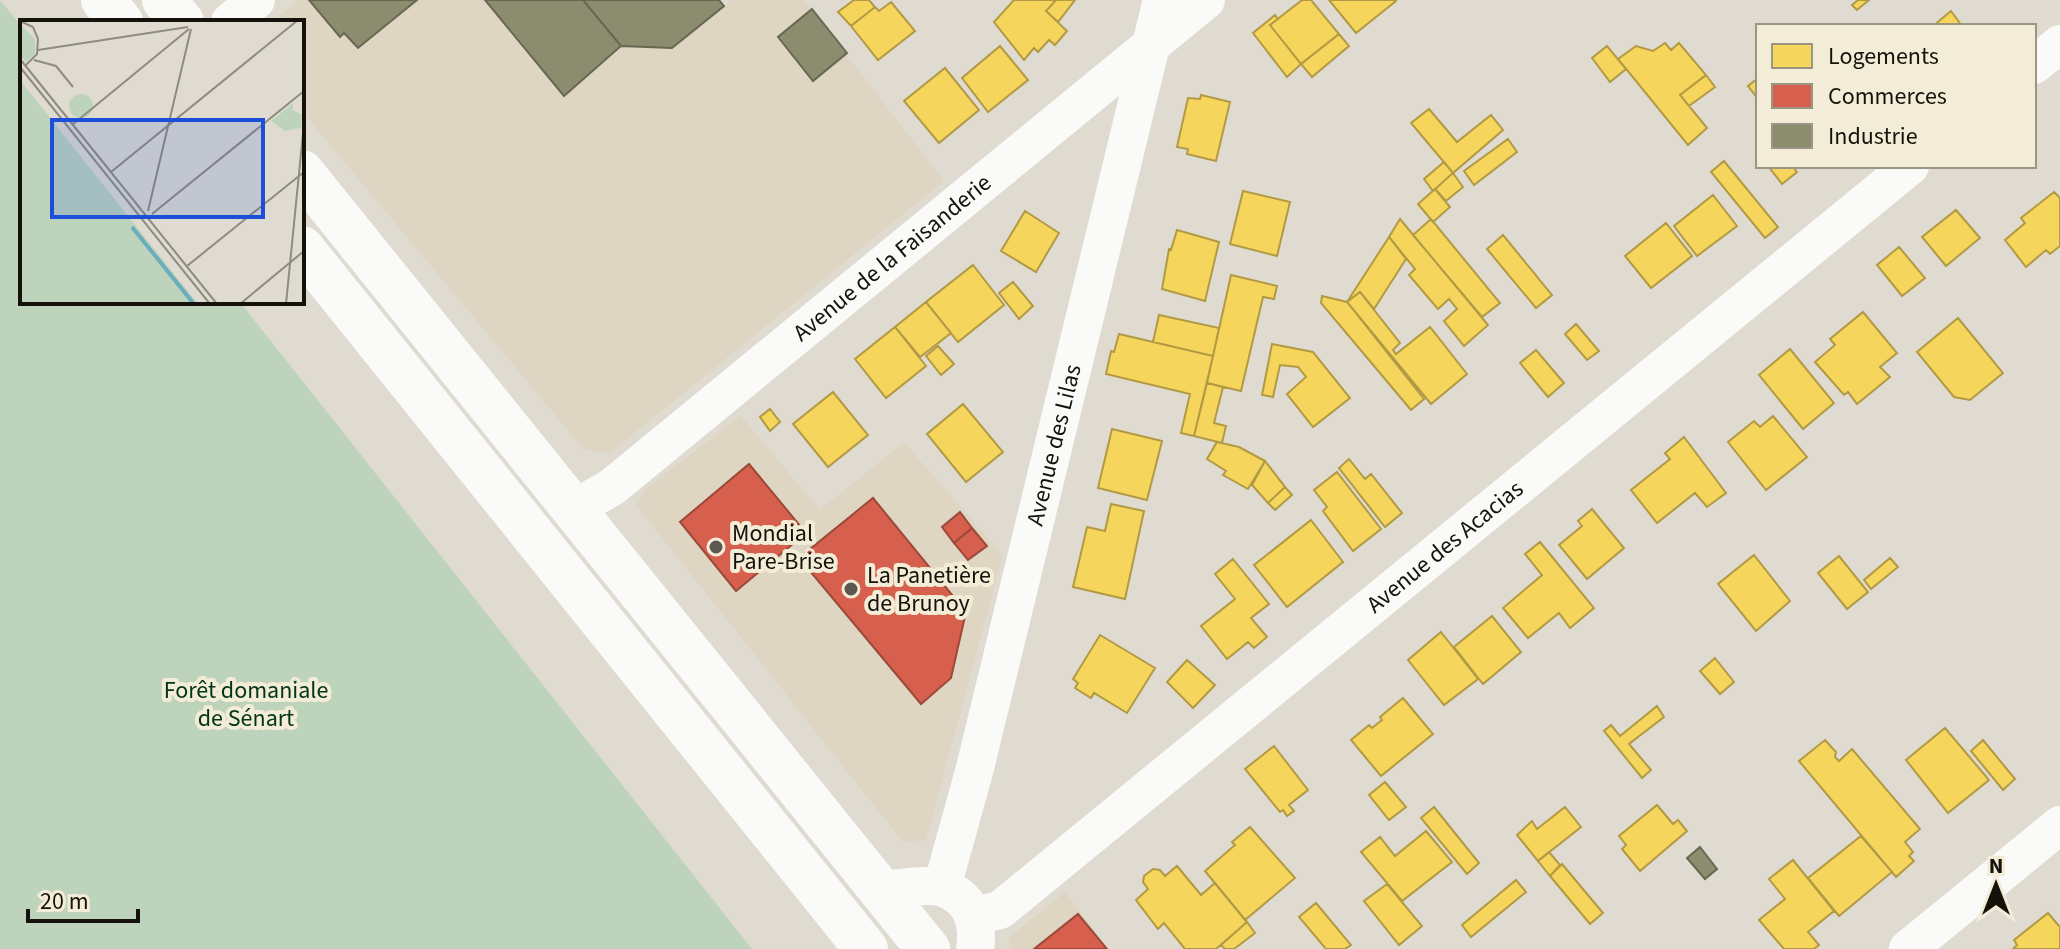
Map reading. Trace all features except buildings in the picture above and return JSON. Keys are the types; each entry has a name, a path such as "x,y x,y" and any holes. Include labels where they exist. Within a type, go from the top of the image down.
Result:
{"main road":[{"path":"103,0 119,20"},
{"path":"164,0 180,20"},
{"path":"304,175 928,949"},
{"path":"304,250 866,949"}],"street":[{"path":"232,20 256,0"},
{"name":"Avenue des Lilas","path":"942,887 974,772 1162,0"},
{"name":"Avenue de la Faisanderie","path":"572,510 612,487 1206,0"},
{"path":"2036,63 2060,44"},
{"name":"Avenue des Acacias","path":"975,932 1908,168"},
{"path":"1908,949 2060,825"},
{"path":"879,890 942,887 958,897 975,932"}],"shaded area":[{"path":"298,0 719,0 724,6 731,0 804,0 944,181 610,453 584,450 304,113 304,20 275,20"},
{"path":"741,416 820,510 904,442 1003,555 926,840 903,842 636,505 648,487"},
{"path":"1065,892 1108,949 1009,949 1010,937"}],"green space":[{"name":"Forêt domaniale de Sénart","path":"0,0 20,25 20,304 242,304 752,949 0,949"}],"place":[{"name":"Mondial Pare-Brise","path":"716,547"},
{"name":"La Panetière de Brunoy","path":"851,589"}]}
